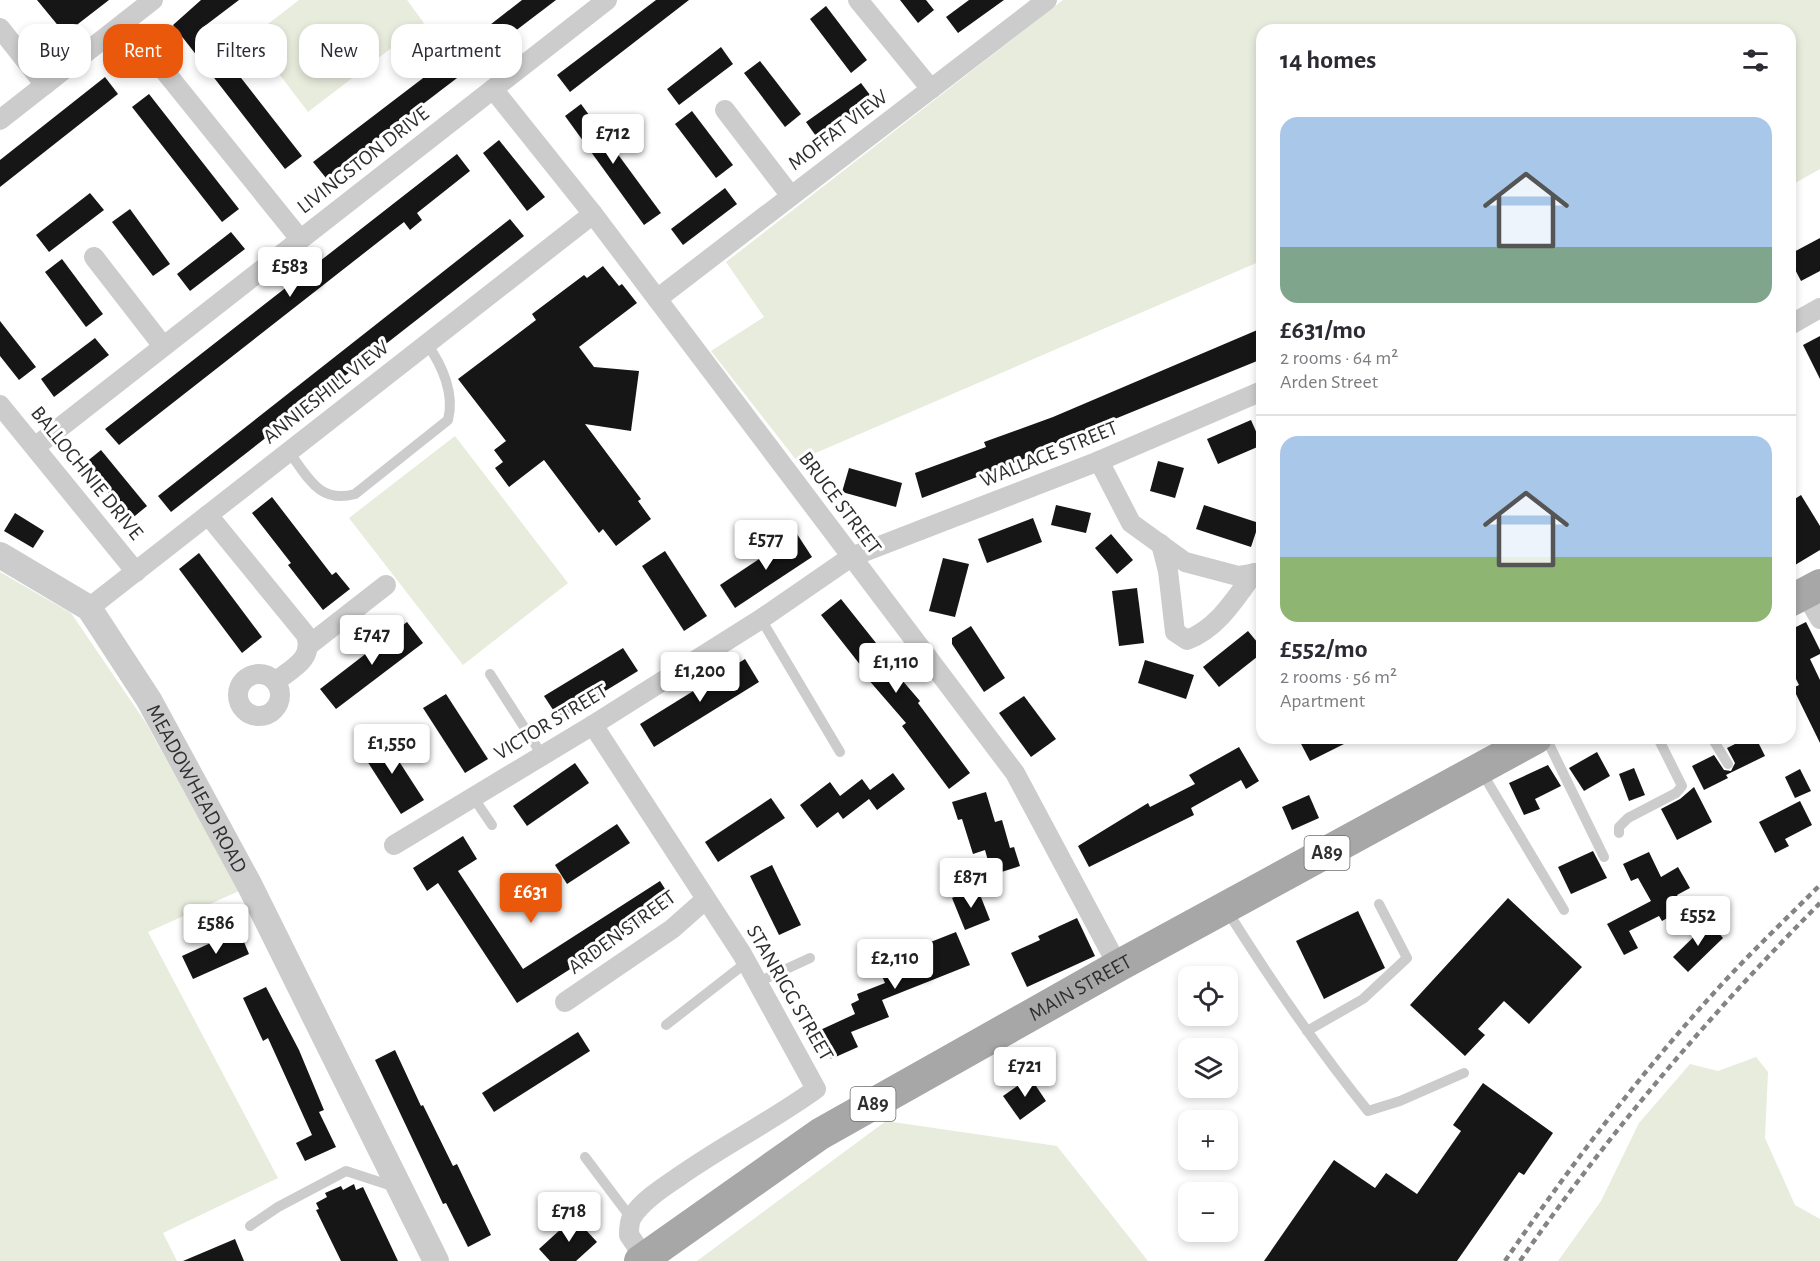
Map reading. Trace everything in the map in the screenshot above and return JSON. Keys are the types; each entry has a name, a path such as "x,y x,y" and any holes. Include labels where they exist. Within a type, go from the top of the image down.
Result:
{"main road":[{"name":"MAIN STREET","path":"642,1259 820,1134 1118,966 1226,909 1495,757 1523,744"}],"street":[{"path":"0,120 153,0"},
{"name":"LIVINGSTON DRIVE","path":"35,447 607,0"},
{"path":"858,0 931,89"},
{"name":"MOFFAT VIEW","path":"657,299 1047,0"},
{"path":"124,22 300,239"},
{"path":"0,28 45,85"},
{"name":"BRUCE STREET","path":"493,89 593,214 1015,773 1118,966"},
{"path":"725,110 791,196"},
{"name":"ANNIESHILL VIEW","path":"89,608 593,214"},
{"path":"94,257 163,346"},
{"path":"1796,322 1820,308"},
{"name":"WALLACE STREET","path":"851,557 1099,461 1256,394"},
{"name":"BALLOCHNIE DRIVE","path":"0,405 136,572"},
{"path":"1099,461 1131,522 1161,544 1185,561 1238,576 1256,573"},
{"path":"208,515 306,635 309,645 305,659 276,681"},
{"path":"1161,544 1168,571 1175,632 1187,640 1202,634 1227,610 1256,575"},
{"name":"MEADOWHEAD ROAD","path":"0,555 89,608 149,700 249,884 397,1187 436,1261"},
{"name":"VICTOR STREET","path":"394,845 593,725 761,619 851,557"},
{"path":"309,645 386,585"},
{"name":"STANRIGG STREET","path":"593,725 747,962 816,1089 784,1112 705,1159 660,1190 631,1218"},
{"name":"ARDEN STREET","path":"565,1002 672,929 706,899"},
{"path":"631,1218 628,1235 642,1259"}],"lane":[{"path":"289,452 318,490 340,498 355,494 371,482 448,420 451,410 442,365 427,344"},
{"path":"761,619 840,752"},
{"path":"490,674 542,755"},
{"path":"1549,744 1604,856"},
{"path":"1619,834 1619,827 1628,818 1676,793 1682,786 1661,744"},
{"path":"1716,744 1728,764"},
{"path":"1495,757 1564,910"},
{"path":"473,797 492,825"},
{"path":"1307,1031 1363,999 1407,958 1379,904"},
{"path":"1226,909 1307,1031 1368,1111 1400,1101 1464,1073"},
{"path":"758,982 810,958"},
{"path":"666,1025 747,962"},
{"path":"585,1157 631,1218"},
{"path":"250,1226 278,1207 346,1171 397,1187"}],"shaded area":[{"path":"299,0 407,0 424,23 391,24 391,48 379,58 379,24 299,24 299,78 352,78 308,112 282,78 287,78 287,24 268,24"},
{"path":"1063,0 1820,0 1820,169 1796,183 1796,24 1256,24 1256,263 797,461 711,351 764,317 726,262"},
{"path":"455,436 568,583 463,665 349,518"},
{"path":"0,572 71,613 146,723 239,891 148,932 278,1178 163,1233 177,1261 0,1261"},
{"path":"1756,1057 1768,1072 1765,1138 1795,1205 1820,1219 1820,1261 1558,1261 1601,1201 1639,1123 1690,1064 1718,1071"},
{"path":"886,1121 1057,1146 1148,1261 697,1261"}],"building":[{"path":"37,0 109,0 78,24 57,24"},
{"path":"201,0 239,0 207,24 195,24 195,53 183,38 183,24 174,24"},
{"path":"522,0 556,0 522,26 522,24 491,24"},
{"path":"656,0 689,0 570,92 557,75"},
{"path":"900,0 926,0 934,10 918,23"},
{"path":"969,0 1004,0 958,33 946,17"},
{"path":"826,6 867,60 851,73 810,19"},
{"path":"721,47 733,64 679,105 667,89"},
{"path":"760,61 801,114 785,127 744,73"},
{"path":"104,78 118,94 0,187 0,160"},
{"path":"214,78 241,78 302,156 285,169"},
{"path":"423,78 457,78 326,178 313,162"},
{"path":"861,83 873,99 818,139 806,122"},
{"path":"149,94 239,209 222,222 132,107"},
{"path":"581,104 661,213 644,225 565,116"},
{"path":"692,111 733,165 716,178 675,124"},
{"path":"499,140 545,197 527,211 483,153"},
{"path":"457,154 470,171 417,213 422,220 410,230 404,222 119,445 105,429"},
{"path":"725,188 737,204 683,245 671,229"},
{"path":"90,193 104,210 49,252 36,235"},
{"path":"130,209 170,264 153,276 112,222"},
{"path":"510,219 524,236 171,512 158,496"},
{"path":"231,232 245,249 190,291 177,274"},
{"path":"1820,238 1820,271 1801,281 1796,271 1796,251"},
{"path":"62,259 103,314 86,327 45,272"},
{"path":"603,266 619,286 622,284 637,303 579,347 594,367 639,371 631,431 585,424 641,499 638,501 651,519 616,546 603,529 599,533 544,460 509,487 495,468 503,462 494,450 506,441 458,379 536,320 532,314 584,275 587,278"},
{"path":"0,321 36,367 19,380 0,356"},
{"path":"1256,331 1256,361 1046,447 1047,450 922,498 915,473 986,447 984,442 1053,417"},
{"path":"1820,336 1820,379 1803,345"},
{"path":"95,338 109,355 54,397 41,379"},
{"path":"1251,420 1256,431 1256,448 1218,464 1207,439"},
{"path":"101,450 147,506 130,520 85,463"},
{"path":"1158,461 1184,468 1175,498 1150,491"},
{"path":"849,468 902,483 896,507 842,492"},
{"path":"1801,495 1820,526 1820,550 1796,564 1796,498"},
{"path":"272,497 332,575 336,572 350,589 323,610 288,565 291,563 252,513"},
{"path":"1056,505 1091,513 1086,533 1051,525"},
{"path":"1204,505 1256,522 1256,532 1251,547 1196,529"},
{"path":"15,513 44,531 33,548 4,531"},
{"path":"1033,518 1042,542 987,563 978,539"},
{"path":"797,534 812,557 735,608 720,585"},
{"path":"1111,534 1133,560 1117,574 1095,548"},
{"path":"665,551 707,616 684,631 642,566"},
{"path":"199,553 262,637 242,653 179,569"},
{"path":"943,558 969,564 955,617 929,611"},
{"path":"1137,588 1144,643 1119,646 1112,591"},
{"path":"841,599 880,648 877,651 920,701 918,703 970,773 949,789 902,726 906,723 867,678 869,676 821,615"},
{"path":"407,622 423,643 336,709 320,689"},
{"path":"1806,622 1820,650 1820,654 1810,659 1820,680 1820,743 1796,694 1796,686 1799,685 1796,679 1796,627"},
{"path":"971,626 1005,678 984,692 952,644 952,638"},
{"path":"1248,631 1256,641 1256,658 1219,687 1203,667"},
{"path":"623,648 638,671 559,719 544,696"},
{"path":"745,659 759,682 654,747 640,724"},
{"path":"1145,660 1194,675 1186,699 1138,683"},
{"path":"446,694 488,759 465,773 423,708"},
{"path":"1024,696 1056,739 1031,757 999,713"},
{"path":"382,735 424,800 401,814 360,750"},
{"path":"1301,744 1344,744 1310,761"},
{"path":"1735,744 1759,744 1765,756 1726,775 1728,778 1704,790 1692,766 1714,755 1724,770 1731,771 1735,763 1727,748"},
{"path":"1239,747 1259,781 1246,789 1241,780 1191,808 1194,815 1089,867 1078,846 1148,803 1150,807 1195,784 1189,775"},
{"path":"1597,752 1610,776 1584,791 1569,768"},
{"path":"575,763 589,783 527,826 513,806"},
{"path":"1548,765 1561,786 1535,799 1540,809 1524,815 1509,783"},
{"path":"1634,768 1645,795 1629,801 1619,774"},
{"path":"1800,769 1811,791 1795,798 1785,777"},
{"path":"893,773 905,789 877,810 869,799 843,819 838,812 817,828 800,805 830,782 840,796 862,779 870,790"},
{"path":"1694,787 1712,822 1677,840 1661,809 1680,799"},
{"path":"986,792 995,822 1002,820 1010,848 1014,847 1020,866 992,875 985,850 973,854 962,819 958,820 952,802"},
{"path":"1309,795 1319,818 1292,830 1282,807"},
{"path":"771,798 785,818 718,862 705,842"},
{"path":"1800,801 1812,825 1785,839 1789,846 1775,853 1759,822"},
{"path":"617,824 630,843 567,884 555,865"},
{"path":"463,836 477,859 458,871 523,969 660,881 674,903 517,1003 438,883 427,891 413,868"},
{"path":"1593,851 1607,878 1571,894 1558,867"},
{"path":"1649,852 1661,877 1678,867 1690,888 1677,895 1684,909 1662,921 1659,916 1629,931 1638,948 1624,955 1607,924 1651,901 1638,878 1631,881 1623,864"},
{"path":"772,865 801,925 779,935 750,876"},
{"path":"977,887 990,920 965,930 952,898"},
{"path":"1508,898 1582,967 1529,1024 1504,1001 1478,1029 1485,1035 1465,1056 1410,1005"},
{"path":"1358,911 1385,968 1324,999 1296,941"},
{"path":"1077,918 1095,956 1027,987 1011,953 1040,940 1038,936"},
{"path":"1709,922 1723,938 1688,972 1673,957"},
{"path":"239,930 249,954 193,979 182,956"},
{"path":"956,932 970,965 882,1000 889,1017 851,1032 858,1047 831,1059 818,1031 855,1014 851,1004 859,1000 857,994 885,983 879,969 925,950 923,945"},
{"path":"266,987 299,1050 324,1110 319,1112 336,1147 305,1161 296,1143 312,1135 268,1038 263,1041 243,998"},
{"path":"578,1032 590,1051 494,1112 482,1093"},
{"path":"395,1050 421,1106 423,1105 453,1166 457,1164 491,1235 468,1247 446,1203 443,1204 375,1060"},
{"path":"1030,1077 1046,1101 1020,1120 1003,1096"},
{"path":"1483,1083 1553,1133 1524,1175 1519,1172 1457,1261 1264,1261 1334,1160 1375,1188 1386,1173 1417,1194 1461,1131 1453,1125"},
{"path":"354,1184 356,1190 363,1187 398,1261 341,1261 316,1210 319,1209 316,1203 327,1197 325,1193 341,1186 343,1190"},
{"path":"574,1217 597,1242 576,1261 550,1261 539,1249"},
{"path":"235,1239 244,1261 183,1261"}],"railway":[{"path":"1505,1261 1578,1158 1684,1026 1820,885"},
{"path":"1520,1261 1589,1167 1662,1076 1739,988 1820,903"}]}
